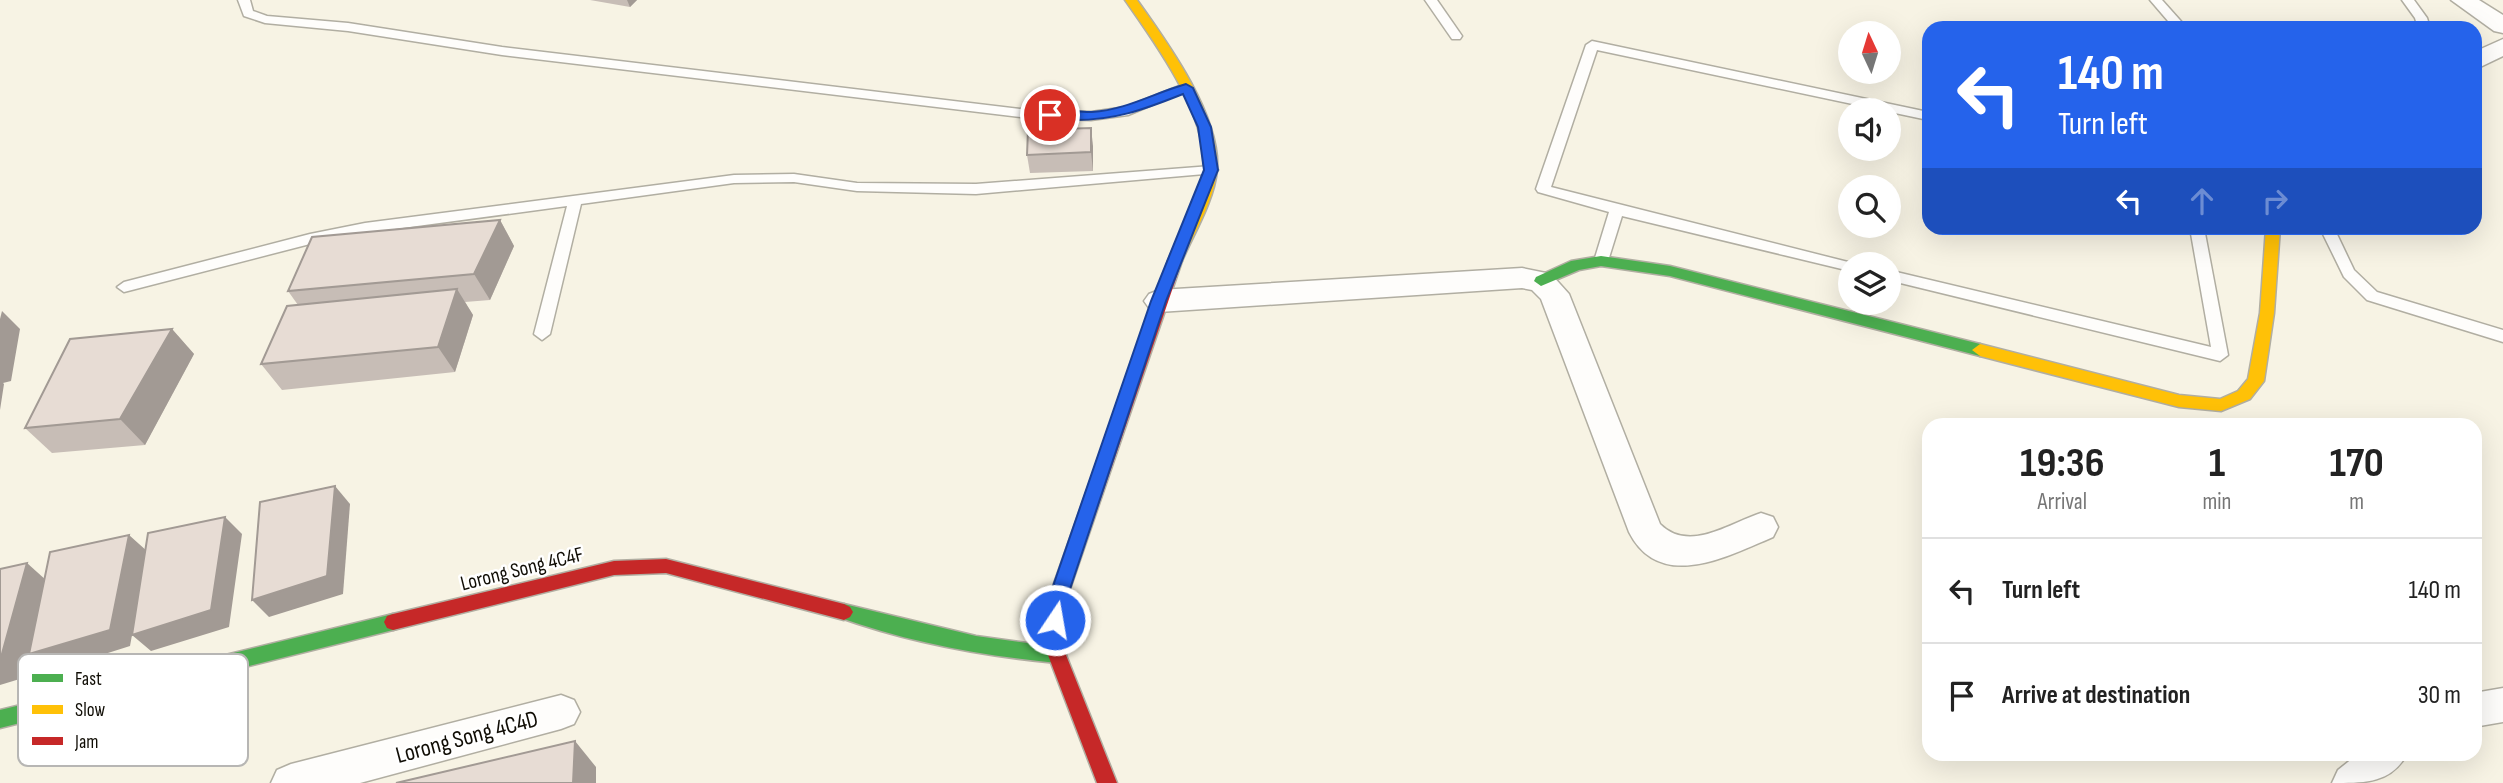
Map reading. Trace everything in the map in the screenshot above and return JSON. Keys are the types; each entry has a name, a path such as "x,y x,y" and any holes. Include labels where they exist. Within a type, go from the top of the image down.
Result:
{"street":[{"path":"1107,783 1057,655 1055,620 1060,592 1159,301 1211,170 1205,127 1150,26 1131,0"},
{"path":"2463,0 2503,26"},
{"path":"2482,58 2503,46"},
{"path":"1159,301 1522,278 1541,281 1576,265 1601,261 1670,271 2179,401 2221,405 2245,395 2256,381 2267,313 2273,235"},
{"path":"1541,281 1554,294 1646,532 1653,542 1665,550 1679,554 1693,552 1761,527"},
{"name":"Lorong Song 4C4F","path":"248,658 614,568 666,566 970,645 1012,652 1057,655"},
{"path":"2482,709 2503,705"},
{"name":"Lorong Song 4C4D","path":"291,783 561,712"},
{"name":"Lorong Song 4C4F","path":"0,719 18,715"},
{"path":"2352,783 2379,761"}],"lane":[{"path":"244,0 248,13 265,19 348,27 502,51 1029,114 1091,116 1128,111 1186,88"},
{"path":"1431,0 1456,36"},
{"path":"2157,0 2175,21"},
{"path":"2408,0 2422,21"},
{"path":"1838,263 1617,210 1542,189 1592,45 1922,115"},
{"path":"124,287 351,230 734,179 794,178 857,187 976,189 1211,170"},
{"path":"542,334 576,198"},
{"path":"1601,261 1617,210"},
{"path":"1901,278 2220,355 2198,235"},
{"path":"2330,235 2344,268 2356,284 2372,296 2503,335"}],"building":[{"path":"1091,128 1091,152 1027,155 1028,130"},
{"path":"500,220 474,274 288,291 312,237"},
{"path":"457,289 438,347 261,364 287,306"},
{"path":"172,329 120,419 25,428 70,339"},
{"path":"335,486 327,576 252,600 260,502"},
{"path":"225,517 211,610 132,635 148,533"},
{"path":"129,535 110,630 29,654 50,552"},
{"path":"27,563 0,661 0,569"},
{"path":"575,741 573,783 396,783"}],"traffic: fast":[{"path":"1541,281 1576,265 1601,261 1670,271 1980,350"},
{"path":"844,612 976,644 1057,655"},
{"path":"248,658 393,622"},
{"path":"0,719 18,715"}],"traffic: slow":[{"path":"1131,0 1169,58 1196,108 1210,154 1207,183 1175,261"},
{"path":"1980,350 2179,401 2221,405 2244,395 2256,381 2267,313 2273,235"}],"traffic: jam":[{"path":"1107,783 1057,655 1055,620 1060,592 1175,261"},
{"path":"393,622 614,568 666,566 844,612"}],"route":[{"path":"1050,115 1091,116 1128,111 1186,88 1205,127 1211,170 1159,301 1060,592 1055,620"}]}
